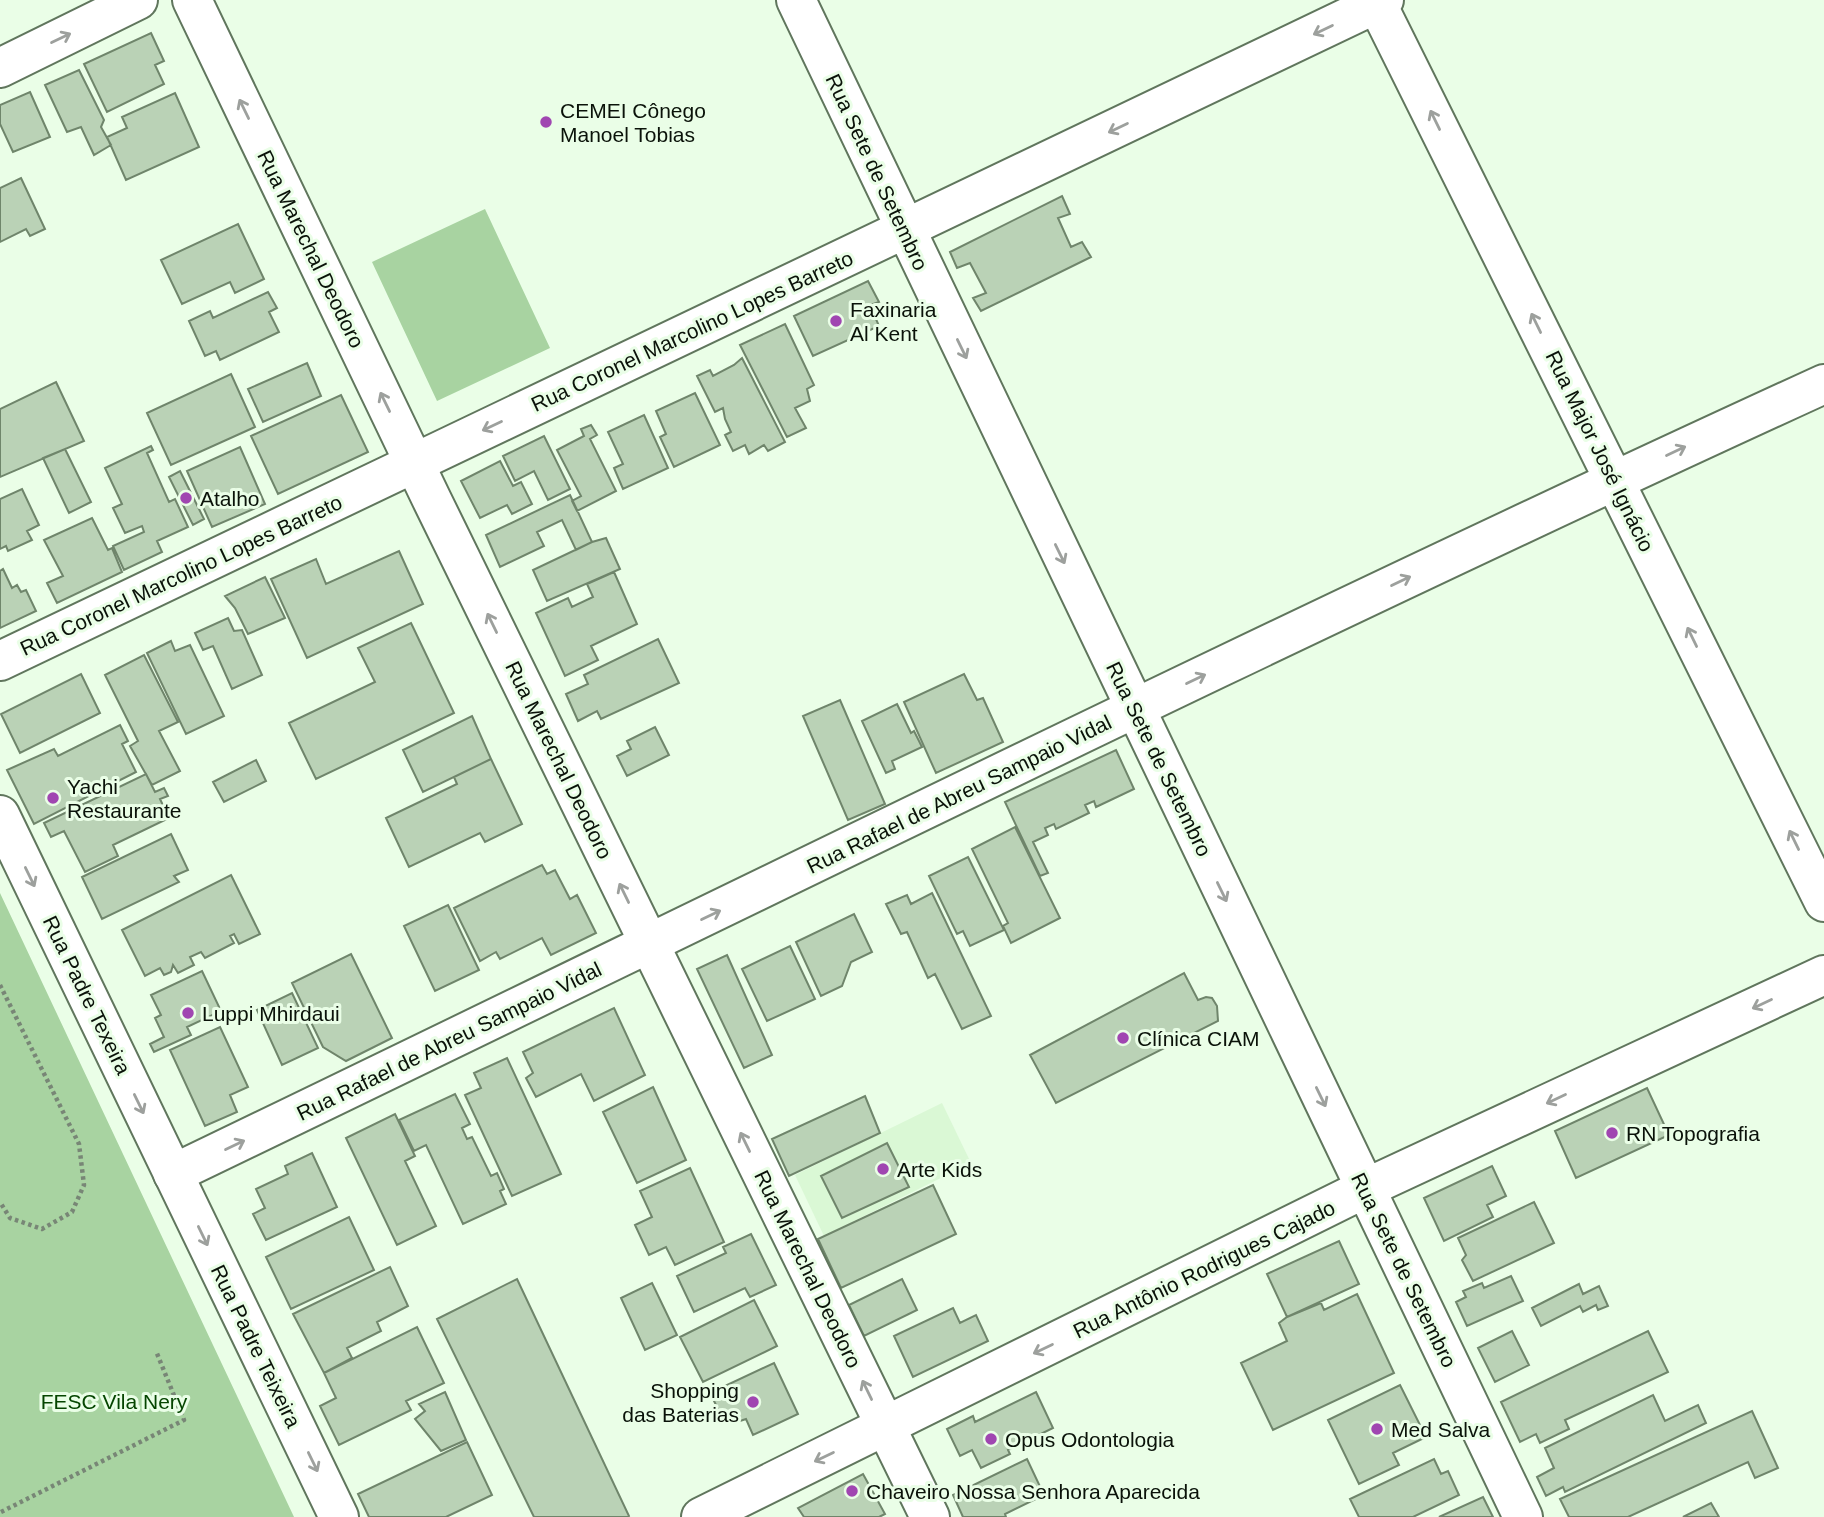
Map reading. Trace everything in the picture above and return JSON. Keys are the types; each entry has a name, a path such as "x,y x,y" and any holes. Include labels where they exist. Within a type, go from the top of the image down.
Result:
{"street":[{"path":"0,68 138,0"},
{"name":"Rua Marechal Deodoro","path":"192,0 414,464 930,1517"},
{"name":"Rua Sete de Setembro","path":"796,0 1523,1517"},
{"name":"Rua Coronel Marcolino Lopes Barreto","path":"0,662 1379,1"},
{"name":"Rua Major José Ignácio","path":"1379,1 1824,902"},
{"name":"Rua Rafael de Abreu Sampaio Vidal","path":"173,1174 1135,709 1614,480 1824,384"},
{"name":"Rua Padre Texeira","path":"0,815 173,1174"},
{"name":"Rua Antônio Rodrigues Cajado","path":"701,1517 1364,1189 1824,975"},
{"name":"Rua Padre Teixeira","path":"173,1174 339,1517"}],"path":[{"path":"0,985 79,1144 84,1185 72,1212 42,1229 10,1218 0,1202"},
{"path":"2,1514 184,1420 156,1351"}],"shaded area":[{"name":"Arte Kids","path":"942,1103 971,1163 824,1236 795,1175"}],"green space":[{"path":"485,209 550,348 437,401 372,262"},
{"name":"FESC Vila Nery","path":"0,893 294,1517 0,1517"}],"building":[{"path":"151,33 164,61 155,65 164,84 107,112 84,64"},
{"path":"79,70 104,120 101,127 111,145 94,155 81,127 67,132 45,85"},
{"path":"30,92 50,137 13,152 0,124 0,105"},
{"path":"175,93 199,147 126,180 107,137 127,128 122,117"},
{"path":"21,178 45,229 30,236 26,229 0,242 0,188"},
{"path":"1062,196 1070,214 1058,218 1071,247 1082,242 1091,257 981,311 973,298 986,293 970,263 957,268 950,252"},
{"path":"238,224 264,279 235,293 230,282 182,304 161,260"},
{"name":"Faxinaria Al Kent","path":"868,281 879,302 870,305 879,326 813,356 794,316"},
{"path":"268,292 277,308 269,312 279,332 220,360 216,351 205,356 189,321 210,311 213,318"},
{"path":"785,324 814,385 807,389 810,401 795,408 806,428 787,437 740,345"},
{"path":"742,358 785,442 768,451 764,445 749,454 745,445 733,451 725,435 731,432 723,408 715,412 697,376 710,370 713,376"},
{"path":"307,363 321,396 263,422 248,389"},
{"path":"231,374 255,427 171,465 147,413"},
{"path":"56,382 84,441 0,477 0,409"},
{"path":"695,393 720,445 674,467 660,437 666,434 656,411"},
{"path":"341,395 368,452 278,494 251,436"},
{"path":"644,415 668,468 623,489 614,468 623,464 608,432"},
{"path":"591,425 597,435 590,439 616,491 577,511 572,501 581,496 557,450 584,436 581,429"},
{"path":"544,436 570,489 548,500 534,471 515,481 503,456"},
{"path":"151,446 153,450 147,453 169,502 175,499 188,527 157,541 162,552 124,570 113,546 144,532 142,526 125,533 113,508 122,504 105,468"},
{"path":"240,447 265,504 212,527 187,471"},
{"path":"65,449 91,502 69,513 43,458"},
{"path":"500,461 513,486 521,482 532,504 512,514 507,505 480,518 461,481"},
{"name":"Atalho","path":"180,471 204,519 193,525 169,477"},
{"path":"22,489 39,525 27,531 32,540 8,551 6,546 0,549 0,499"},
{"path":"570,495 592,542 576,550 562,520 537,532 544,546 500,567 486,535"},
{"path":"92,518 108,550 112,548 122,572 57,603 47,583 63,576 44,540"},
{"path":"606,538 620,569 547,601 533,570"},
{"path":"399,551 423,604 307,658 271,579 316,559 326,584"},
{"path":"3,569 12,588 17,585 21,592 26,590 36,611 0,628 0,571"},
{"path":"614,572 637,624 591,646 598,660 565,676 536,613 568,598 572,607 593,597 587,584"},
{"path":"265,577 285,618 248,634 235,608 225,596"},
{"path":"228,618 234,631 242,630 262,675 232,689 213,646 203,650 195,633"},
{"path":"411,623 454,713 316,779 289,723 375,682 358,648"},
{"path":"658,639 679,683 601,719 597,711 578,721 566,694 588,684 584,675"},
{"path":"171,641 175,651 190,645 224,716 186,734 147,653"},
{"path":"144,655 178,722 159,731 180,771 152,785 130,746 138,741 105,675"},
{"name":"Yachi Restaurante","path":"81,674 100,713 20,753 1,714"},
{"path":"964,674 977,700 983,698 1003,742 936,773 904,702"},
{"path":"840,700 885,804 848,820 803,716"},
{"path":"897,704 911,733 914,731 922,747 892,761 895,769 886,773 862,721"},
{"path":"472,716 491,759 423,792 403,750"},
{"name":"Yachi Restaurante","path":"120,725 128,741 122,744 136,772 34,824 7,770 54,749 58,756"},
{"path":"655,727 669,755 627,776 617,756 631,749 627,741"},
{"path":"1116,750 1134,789 1096,807 1094,801 1085,805 1089,813 1056,829 1054,824 1045,828 1048,835 1033,842 1048,873 1040,876 1005,802"},
{"path":"491,759 522,824 485,842 480,833 409,867 386,818 457,784 454,777"},
{"path":"256,760 266,781 224,802 213,782"},
{"path":"146,774 155,792 164,788 168,796 160,799 169,818 113,845 118,856 85,872 64,831 51,837 44,823"},
{"path":"1015,827 1060,918 1011,943 1003,926 1008,923 972,849"},
{"path":"171,834 188,870 174,876 179,882 102,919 82,877"},
{"path":"968,857 1004,930 970,946 963,931 957,934 929,876"},
{"path":"542,865 547,874 555,870 570,899 577,895 596,933 551,955 542,938 500,959 496,952 480,961 454,908"},
{"path":"231,875 260,934 239,944 234,934 230,936 234,943 205,958 201,952 190,957 194,965 178,973 173,965 171,972 164,975 160,968 145,976 122,930"},
{"path":"932,893 991,1016 962,1029 935,974 928,978 907,932 901,934 886,904 907,895 911,904"},
{"path":"448,905 479,970 435,991 404,926"},
{"path":"854,914 872,952 851,962 842,986 821,996 796,942"},
{"path":"790,946 815,999 767,1021 742,969"},
{"path":"351,954 392,1038 346,1061 323,1047 292,983"},
{"path":"727,955 772,1055 744,1068 697,969"},
{"name":"Luppi Mhirdaui","path":"202,971 221,1011 187,1027 191,1035 154,1052 150,1044 164,1037 155,1018 161,1015 151,995"},
{"name":"Clínica CIAM","path":"1184,973 1198,1000 1212,998 1217,1006 1218,1021 1056,1103 1030,1055"},
{"path":"292,993 318,1048 282,1065 257,1010"},
{"path":"614,1008 645,1075 594,1101 581,1074 536,1097 526,1078 533,1073 523,1052"},
{"path":"220,1027 248,1087 230,1095 237,1112 205,1126 170,1050"},
{"path":"507,1058 561,1174 512,1196 465,1095 481,1088 474,1073"},
{"path":"653,1087 686,1160 637,1183 603,1112"},
{"name":"RN Topografia","path":"1647,1088 1669,1135 1576,1178 1555,1131"},
{"path":"455,1094 470,1124 462,1128 467,1139 472,1137 491,1176 497,1173 504,1189 500,1191 506,1204 463,1224 426,1145 414,1151 399,1120"},
{"path":"865,1096 880,1133 789,1176 772,1139"},
{"path":"395,1114 415,1156 405,1161 436,1226 397,1245 346,1138"},
{"path":"887,1143 909,1187 842,1218 821,1176"},
{"path":"312,1153 337,1207 266,1240 253,1214 265,1208 256,1189 288,1174 285,1166"},
{"path":"1492,1166 1506,1196 1487,1205 1493,1217 1444,1241 1424,1198"},
{"path":"690,1168 724,1242 675,1265 666,1247 649,1255 635,1225 652,1217 640,1191"},
{"path":"933,1185 956,1234 841,1288 818,1239"},
{"path":"1534,1202 1554,1243 1473,1281 1462,1260 1466,1255 1458,1238"},
{"path":"349,1217 374,1270 291,1309 266,1257"},
{"path":"751,1234 776,1285 750,1297 745,1288 694,1312 677,1276 726,1253 723,1247"},
{"path":"1339,1241 1359,1284 1287,1317 1267,1274"},
{"path":"390,1267 408,1306 377,1322 381,1331 347,1348 352,1358 324,1373 293,1314"},
{"path":"1511,1276 1523,1301 1467,1326 1456,1302 1466,1297 1463,1291 1482,1283 1484,1288"},
{"path":"517,1279 628,1517 534,1517 437,1319"},
{"path":"902,1279 917,1310 864,1336 849,1305"},
{"path":"652,1283 677,1335 645,1350 621,1298"},
{"path":"1579,1284 1583,1294 1599,1286 1608,1306 1598,1310 1596,1305 1583,1312 1580,1306 1541,1326 1532,1308"},
{"path":"1357,1294 1394,1373 1273,1430 1241,1363 1287,1341 1279,1323 1287,1317 1321,1303 1324,1310"},
{"path":"754,1300 777,1346 703,1382 680,1337"},
{"path":"953,1308 960,1323 976,1315 988,1341 913,1377 894,1336"},
{"path":"417,1327 444,1383 406,1401 411,1410 339,1445 320,1406 336,1398 324,1373"},
{"path":"1512,1331 1529,1365 1495,1382 1478,1348"},
{"path":"1648,1331 1668,1372 1565,1420 1569,1429 1540,1443 1536,1434 1520,1442 1501,1402"},
{"name":"Shopping das Baterias","path":"774,1363 798,1414 753,1435 746,1419 740,1421 735,1411 722,1417 710,1393"},
{"name":"Med Salva","path":"1400,1385 1426,1437 1393,1453 1399,1465 1359,1484 1328,1420"},
{"path":"445,1392 466,1440 441,1451 415,1419 425,1411 419,1404"},
{"name":"Opus Odontologia","path":"1036,1392 1053,1428 1008,1450 1010,1454 981,1468 972,1450 960,1456 947,1429 973,1416 975,1422"},
{"path":"1653,1395 1665,1421 1698,1405 1706,1423 1565,1492 1563,1487 1546,1496 1537,1477 1554,1468 1545,1448"},
{"path":"1752,1411 1778,1468 1755,1478 1748,1462 1628,1517 1569,1517 1560,1499"},
{"path":"467,1442 492,1495 446,1517 369,1517 358,1494"},
{"path":"1027,1459 1044,1495 1005,1514 1006,1517 963,1517 953,1495"},
{"path":"1434,1459 1441,1474 1448,1471 1459,1495 1413,1517 1359,1517 1350,1499"},
{"name":"Chaveiro Nossa Senhora Aparecida","path":"863,1474 885,1514 879,1517 804,1517 798,1508"},
{"path":"1483,1497 1493,1517 1439,1517"},
{"path":"1711,1503 1719,1517 1683,1517"}],"place":[{"name":"CEMEI Cônego Manoel Tobias","path":"546,122"},
{"name":"Faxinaria Al Kent","path":"836,321"},
{"name":"Atalho","path":"186,498"},
{"name":"Yachi Restaurante","path":"53,798"},
{"name":"Luppi Mhirdaui","path":"188,1013"},
{"name":"Clínica CIAM","path":"1123,1038"},
{"name":"RN Topografia","path":"1612,1133"},
{"name":"Arte Kids","path":"883,1169"},
{"name":"Shopping das Baterias","path":"753,1402"},
{"name":"Med Salva","path":"1377,1429"},
{"name":"Opus Odontologia","path":"991,1439"},
{"name":"Chaveiro Nossa Senhora Aparecida","path":"852,1491"}]}
